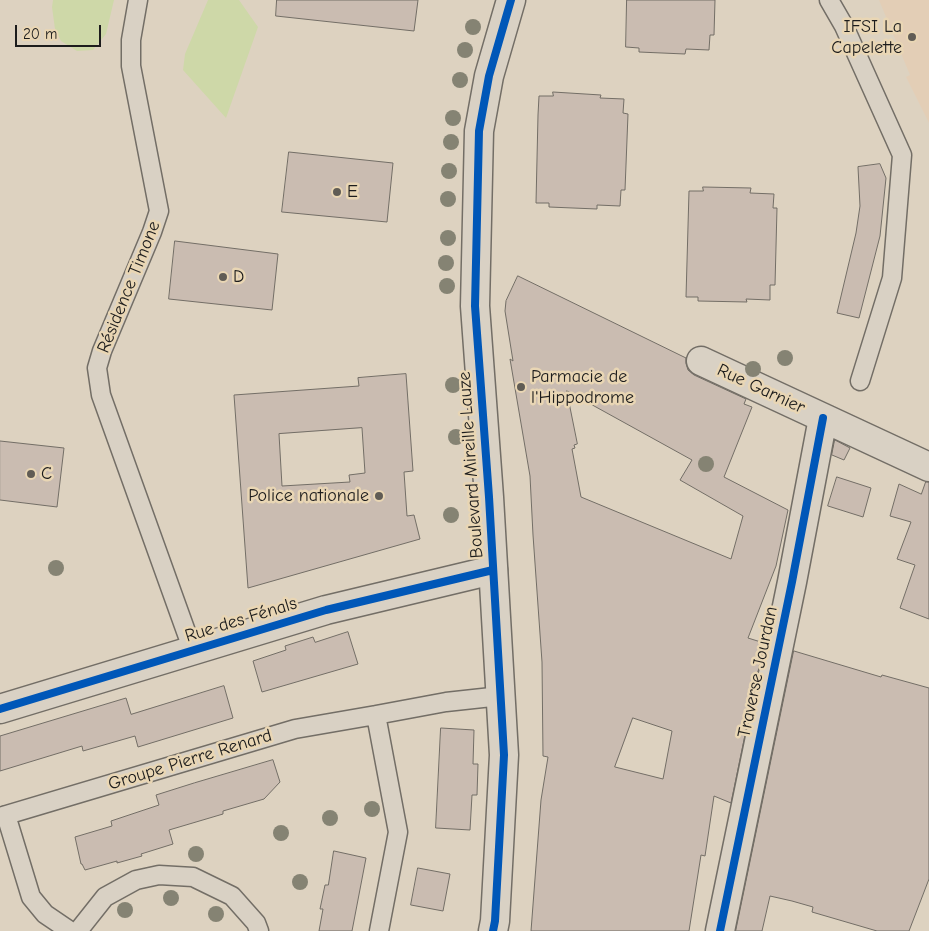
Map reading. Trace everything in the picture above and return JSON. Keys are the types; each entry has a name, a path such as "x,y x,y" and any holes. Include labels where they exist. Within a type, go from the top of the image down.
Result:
{"street":[{"name":"Boulevard Mireille Lauze","path":"493,931 504,755 489,497 475,306 479,131 488,76 511,0"},
{"name":"Rue Garnier","path":"701,361 929,467"},
{"name":"Traverse Jourdan","path":"720,931 792,582 823,418"},
{"name":"Rue des Fénals","path":"0,708 326,610 493,570"}],"lane":[{"name":"Résidence Timone","path":"138,0 131,40 131,66 159,211 102,351 97,368 100,395 193,651"},
{"path":"829,0 844,26 902,155 892,278 860,381"},
{"name":"Groupe Pierre Renard","path":"70,931 45,914 31,897 3,816 295,729 446,702 501,696"},
{"path":"376,715 398,832 379,931"},
{"path":"78,931 104,897 136,880 159,875 193,878 232,896 256,923 259,931"}],"shaded area":[{"name":"IFSI La Capelette","path":"879,0 929,0 929,123 906,77 910,75"}],"green space":[{"path":"53,0 114,0 106,34 93,50 77,51 61,41 55,29"},
{"path":"208,0 239,0 258,27 226,118 183,70 185,54"}],"building":[{"path":"277,0 418,0 414,31 276,16"},
{"path":"627,0 715,0 714,35 710,35 709,50 686,49 685,54 639,52 639,48 626,47"},
{"path":"553,92 601,95 600,98 624,99 623,113 628,114 625,190 621,190 620,206 597,205 597,209 549,207 549,203 536,203 539,96 553,96"},
{"name":"E","path":"289,152 393,163 387,222 282,212"},
{"path":"880,164 886,178 880,236 859,318 837,313 856,233 860,206 858,167"},
{"path":"703,187 751,188 750,193 774,194 773,208 777,208 775,285 770,285 770,300 746,299 747,302 698,301 698,297 686,297 689,191 703,191"},
{"name":"D","path":"175,241 278,254 272,310 169,299"},
{"path":"518,276 686,358 688,370 694,375 746,399 744,404 752,407 724,477 788,510 776,566 748,638 764,643 731,803 714,796 705,856 701,855 689,931 531,931 541,800 548,757 543,756 542,662 530,476 510,359 513,361 505,311 506,301","holes":["567,391 692,460 680,480 743,516 731,559 581,497 572,449 577,444","633,718 672,731 663,779 615,767"]},
{"path":"406,374 413,471 404,472 407,516 414,515 420,539 248,588 234,395 359,386 358,378","holes":["362,428 365,473 349,475 350,482 282,486 279,434"]},
{"path":"835,440 850,448 844,460 832,455"},
{"name":"C","path":"0,441 64,448 57,507 0,500"},
{"path":"837,477 871,488 863,517 828,506"},
{"path":"926,482 929,482 929,619 900,608 915,565 897,559 911,522 890,516 899,484 921,494"},
{"path":"348,632 358,664 262,692 253,661 286,650 285,646 313,637 315,642"},
{"path":"794,651 881,677 882,675 929,688 929,879 909,931 877,931 812,912 813,907 770,896 762,931 736,931"},
{"path":"224,686 233,718 138,747 135,736 83,751 82,746 0,771 0,736 126,698 131,714"},
{"path":"441,728 474,730 473,764 478,764 477,795 472,795 470,830 436,828"},
{"path":"273,760 280,782 264,799 223,811 223,814 169,830 173,844 141,854 142,856 85,870 81,864 75,837 112,826 111,821 159,805 156,795"},
{"path":"334,851 366,858 352,931 319,931 323,909 320,909 325,885 328,885"},
{"path":"418,868 450,874 443,911 411,905"}],"cycle path":[{"path":"493,931 504,755 489,497 475,306 479,131 489,76 511,0"},
{"path":"720,931 792,582 823,418"},
{"path":"0,709 326,610 493,570"}],"place":[{"name":"IFSI La Capelette","path":"912,37"},
{"name":"E","path":"337,192"},
{"name":"D","path":"223,277"},
{"name":"Parmacie de l'Hippodrome","path":"521,387"},
{"name":"C","path":"31,474"},
{"name":"Police nationale","path":"379,496"}]}
